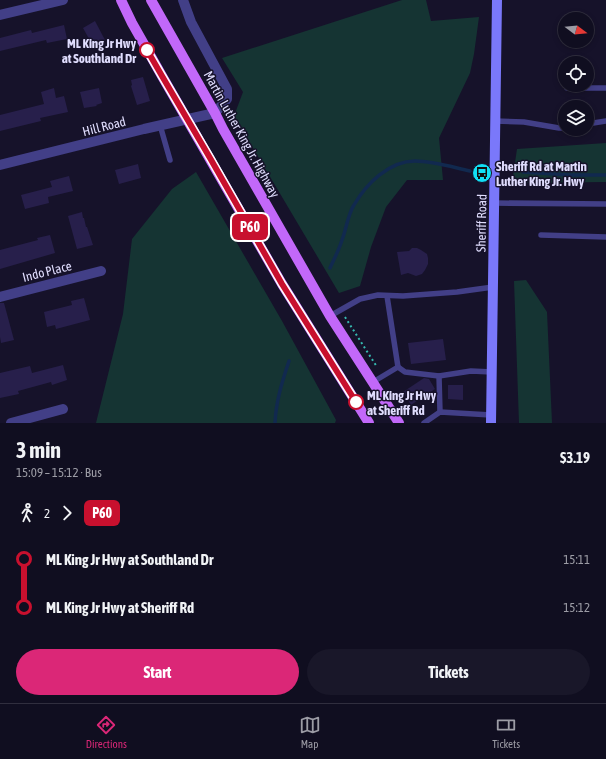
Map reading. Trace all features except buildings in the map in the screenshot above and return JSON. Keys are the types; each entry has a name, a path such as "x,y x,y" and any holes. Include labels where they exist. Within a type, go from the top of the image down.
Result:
{"main road":[{"path":"121,0 132,23 162,76 282,284 369,423"},
{"name":"Martin Luther King Jr. Highway","path":"151,0 330,316 399,423"},
{"name":"Sheriff Road","path":"491,419 497,0"}],"street":[{"path":"0,15 62,0"},
{"path":"182,0 191,22 227,89 227,99 215,113"},
{"name":"Hill Road","path":"0,165 215,113"},
{"name":"Indo Place","path":"0,297 101,271"},
{"path":"11,423 63,410"}],"lane":[{"path":"594,88 606,88"},
{"path":"495,121 524,122 558,128"},
{"path":"594,123 606,121"},
{"path":"160,126 170,160"},
{"path":"494,203 606,204"},
{"path":"541,235 606,237"},
{"path":"330,316 360,299 378,295 410,296 493,287"},
{"path":"387,296 398,367 406,372 439,376 471,371 492,372"},
{"path":"372,382 398,367"},
{"path":"439,376 440,412"},
{"path":"424,423 440,412 491,419"}],"green space":[{"path":"402,0 426,0 431,21 479,17 470,73 439,138 443,180 407,180 386,207 371,247 360,286 339,293 234,116 243,92 222,58"},
{"path":"606,143 606,182 512,183 517,149"},
{"path":"196,172 282,321 336,420 335,423 96,423 123,314 132,239 172,189"},
{"path":"526,280 547,312 552,423 519,423 514,281"}],"waterway":[{"path":"330,268 354,205 365,189 387,169 405,162 422,161 470,171"},
{"path":"523,172 569,175 606,175"},
{"path":"275,423 278,399 289,361"}],"bus line":[{"name":"P60","path":"147,50 282,284 356,402"}],"place":[{"name":"ML King Jr Hwy at Southland Dr","path":"147,50"},
{"name":"Sheriff Rd at Martin Luther King Jr. Hwy","path":"482,173"},
{"name":"ML King Jr Hwy at Sheriff Rd","path":"356,402"}]}
